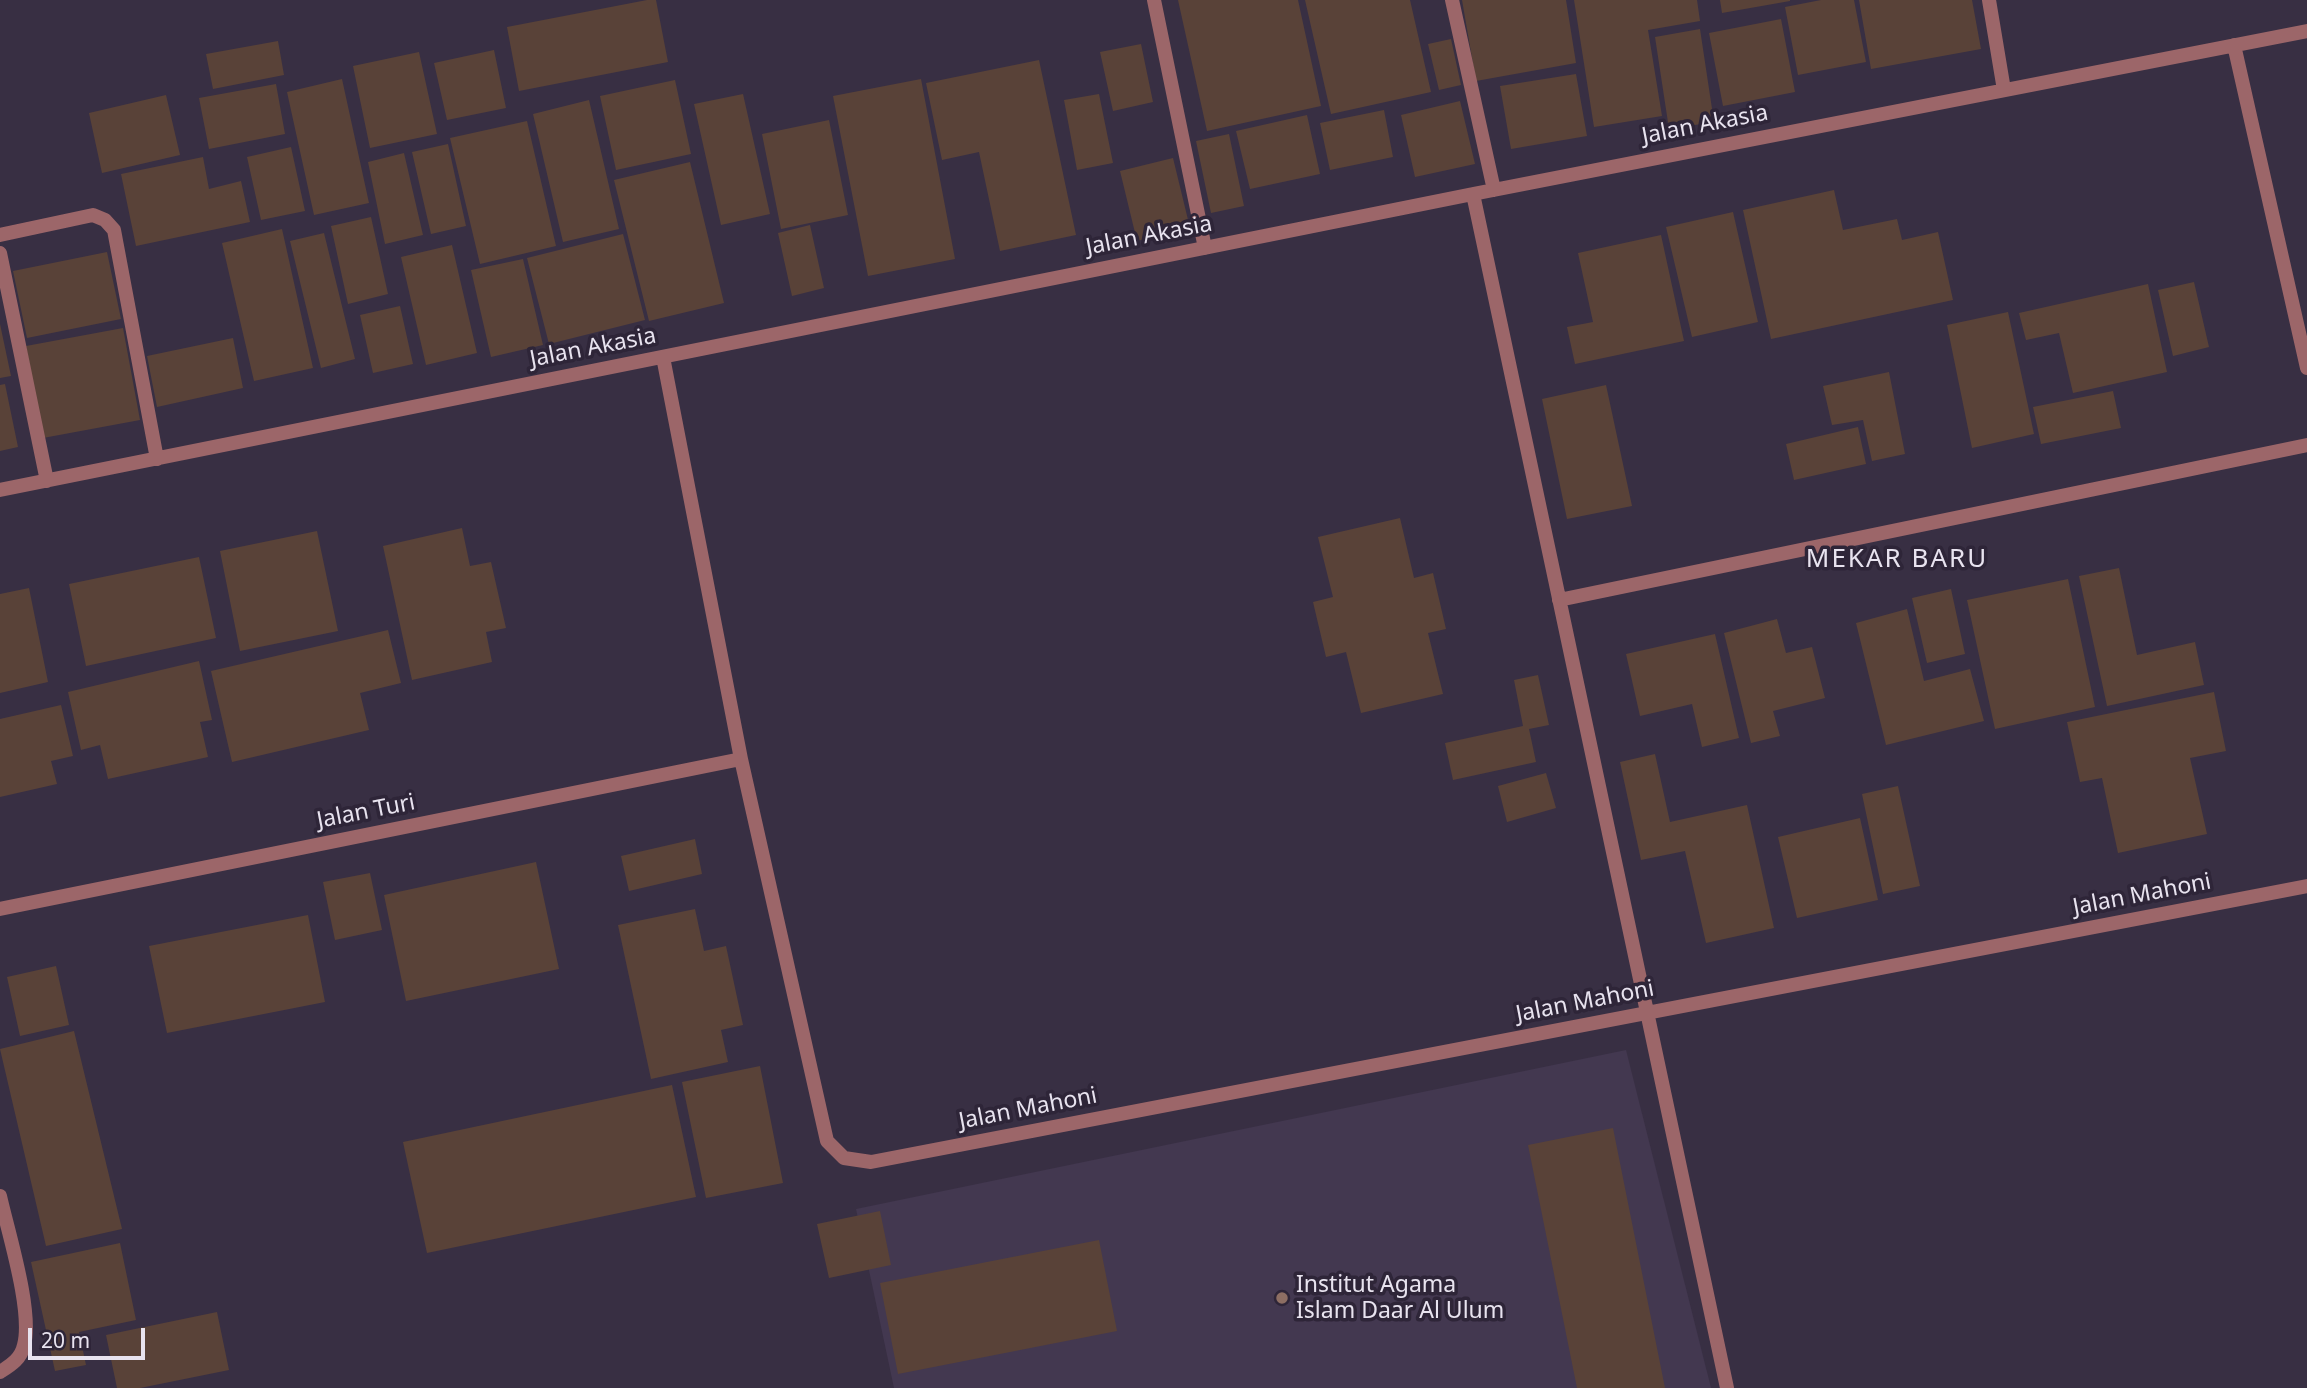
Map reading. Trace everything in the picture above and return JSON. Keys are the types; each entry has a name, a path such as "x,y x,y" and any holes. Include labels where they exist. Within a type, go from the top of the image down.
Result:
{"street":[{"path":"1154,0 1205,248"},
{"path":"1452,0 1494,190"},
{"path":"1989,0 2004,90"},
{"name":"Jalan Akasia","path":"0,490 1473,194 2307,31"},
{"path":"2234,45 2307,368"},
{"path":"1473,194 1727,1388"},
{"path":"0,235 93,215 105,220 114,230 158,459"},
{"path":"0,253 47,481"},
{"path":"663,357 741,759"},
{"path":"1559,600 2307,445"},
{"name":"Jalan Turi","path":"0,909 741,759"},
{"name":"Jalan Mahoni","path":"741,759 827,1141 844,1158 871,1162 2307,887"},
{"path":"0,1196 26,1309 24,1345 16,1362 0,1372"}],"shaded area":[{"name":"Institut Agama Islam Daar Al Ulum","path":"1626,1050 1711,1388 894,1388 856,1209"}],"building":[{"path":"656,0 668,62 519,91 507,27"},
{"path":"1178,0 1298,0 1321,106 1207,131"},
{"path":"1305,0 1410,0 1431,92 1331,114"},
{"path":"1462,0 1566,0 1576,63 1476,81"},
{"path":"1574,0 1697,0 1700,21 1648,30 1662,116 1594,127"},
{"path":"1720,0 1790,0 1790,1 1722,13"},
{"path":"1821,0 1854,0 1866,62 1798,75 1785,7"},
{"path":"1859,0 1972,0 1981,49 1871,69"},
{"path":"1781,19 1795,92 1723,106 1709,33"},
{"path":"1700,29 1714,122 1669,129 1655,37"},
{"path":"1451,39 1461,85 1439,90 1428,44"},
{"path":"278,41 284,75 213,89 206,54"},
{"path":"1141,44 1153,102 1113,111 1100,52"},
{"path":"494,50 506,108 447,120 434,63"},
{"path":"419,52 437,134 370,148 353,66"},
{"path":"1039,60 1076,235 1000,251 979,152 942,160 926,83"},
{"path":"1576,74 1587,136 1511,149 1500,86"},
{"path":"342,79 369,203 314,215 287,92"},
{"path":"921,79 955,259 868,276 833,96"},
{"path":"675,80 691,154 616,170 600,96"},
{"path":"276,84 285,134 209,149 199,98"},
{"path":"743,94 770,214 721,225 694,104"},
{"path":"1099,94 1113,163 1077,170 1064,100"},
{"path":"166,95 180,155 102,173 89,113"},
{"path":"589,100 619,229 563,242 533,114"},
{"path":"1460,101 1475,164 1415,177 1401,115"},
{"path":"1384,110 1393,157 1330,170 1320,123"},
{"path":"1307,115 1320,174 1250,189 1236,131"},
{"path":"829,120 848,215 781,229 762,134"},
{"path":"527,121 556,246 480,264 450,138"},
{"path":"1229,134 1244,206 1211,213 1196,141"},
{"path":"448,144 466,226 431,234 412,152"},
{"path":"291,147 305,211 261,220 247,157"},
{"path":"404,153 423,235 385,244 368,162"},
{"path":"203,157 209,189 241,181 250,222 136,246 121,174"},
{"path":"1173,158 1190,228 1137,241 1120,171"},
{"path":"690,162 724,303 649,321 614,180"},
{"path":"1834,190 1843,230 1897,219 1902,240 1938,232 1953,300 1771,339 1743,210"},
{"path":"1733,212 1758,322 1692,337 1666,227"},
{"path":"371,217 388,294 348,304 331,226"},
{"path":"810,225 824,288 792,296 778,233"},
{"path":"282,229 313,368 254,381 222,243"},
{"path":"324,233 355,359 321,368 290,241"},
{"path":"623,234 645,320 549,344 527,258"},
{"path":"1661,235 1684,341 1575,364 1567,327 1593,322 1578,253"},
{"path":"452,245 477,353 426,365 401,257"},
{"path":"107,252 121,319 27,338 13,271"},
{"path":"523,259 543,345 491,357 471,270"},
{"path":"2194,282 2209,347 2173,356 2158,290"},
{"path":"2148,284 2167,372 2073,393 2059,333 2026,340 2019,313"},
{"path":"400,306 413,364 373,373 360,315"},
{"path":"2008,312 2034,434 1972,448 1947,325"},
{"path":"0,324 11,376 0,378"},
{"path":"123,328 140,420 43,438 26,346"},
{"path":"233,338 243,388 157,407 147,356"},
{"path":"1889,372 1905,454 1872,461 1863,420 1832,425 1823,386"},
{"path":"5,384 18,447 0,451 0,385"},
{"path":"1606,385 1632,506 1567,519 1542,399"},
{"path":"2113,391 2121,428 2041,444 2033,407"},
{"path":"1858,427 1866,464 1794,480 1786,444"},
{"path":"1400,518 1414,578 1433,573 1446,629 1428,633 1443,694 1361,713 1346,652 1326,657 1313,602 1333,597 1318,537"},
{"path":"462,528 470,566 491,562 506,628 486,632 492,662 412,680 383,546"},
{"path":"317,531 338,631 240,651 220,551"},
{"path":"199,557 216,638 86,666 69,584"},
{"path":"2119,568 2137,655 2195,642 2204,685 2107,706 2079,576"},
{"path":"2068,579 2095,707 1995,729 1967,600"},
{"path":"29,588 48,682 0,693 0,594"},
{"path":"1951,589 1965,654 1927,663 1912,598"},
{"path":"1907,609 1924,681 1970,669 1984,721 1886,745 1856,623"},
{"path":"1777,619 1786,653 1812,647 1825,698 1773,711 1780,736 1751,743 1724,633"},
{"path":"388,630 401,683 360,693 369,730 232,762 211,671"},
{"path":"1715,634 1739,738 1702,747 1692,704 1640,716 1626,654"},
{"path":"199,661 212,720 200,722 208,757 108,779 100,745 81,750 68,692"},
{"path":"1538,675 1549,725 1529,729 1536,762 1453,780 1445,743 1523,726 1514,680"},
{"path":"2214,692 2226,751 2190,758 2207,834 2118,853 2102,778 2080,782 2067,722"},
{"path":"61,705 73,756 51,761 57,784 0,797 0,719"},
{"path":"1655,754 1670,822 1747,805 1774,928 1706,943 1685,851 1641,860 1620,762"},
{"path":"1546,773 1556,808 1507,822 1498,786"},
{"path":"1898,786 1920,886 1883,894 1862,794"},
{"path":"1860,818 1878,900 1797,918 1778,837"},
{"path":"695,839 702,874 629,891 621,856"},
{"path":"536,862 559,969 406,1001 384,895"},
{"path":"370,873 382,930 335,940 323,882"},
{"path":"695,909 704,951 726,946 743,1025 721,1030 728,1062 651,1079 618,925"},
{"path":"308,915 325,1002 167,1033 149,946"},
{"path":"56,966 69,1025 20,1036 7,977"},
{"path":"74,1031 122,1229 46,1246 0,1049"},
{"path":"760,1066 783,1183 706,1198 682,1082"},
{"path":"672,1085 696,1197 427,1253 403,1142"},
{"path":"1613,1128 1665,1388 1577,1388 1528,1145"},
{"path":"880,1211 891,1265 829,1278 817,1224"},
{"path":"1099,1240 1117,1331 898,1374 880,1283"},
{"path":"120,1243 136,1320 79,1332 86,1365 55,1371 31,1262"},
{"path":"217,1312 229,1370 140,1388 117,1388 106,1335"}],"place":[{"name":"Institut Agama Islam Daar Al Ulum","path":"1282,1298"}],"district":[{"name":"MEKAR BARU","path":"1897,560"}]}
